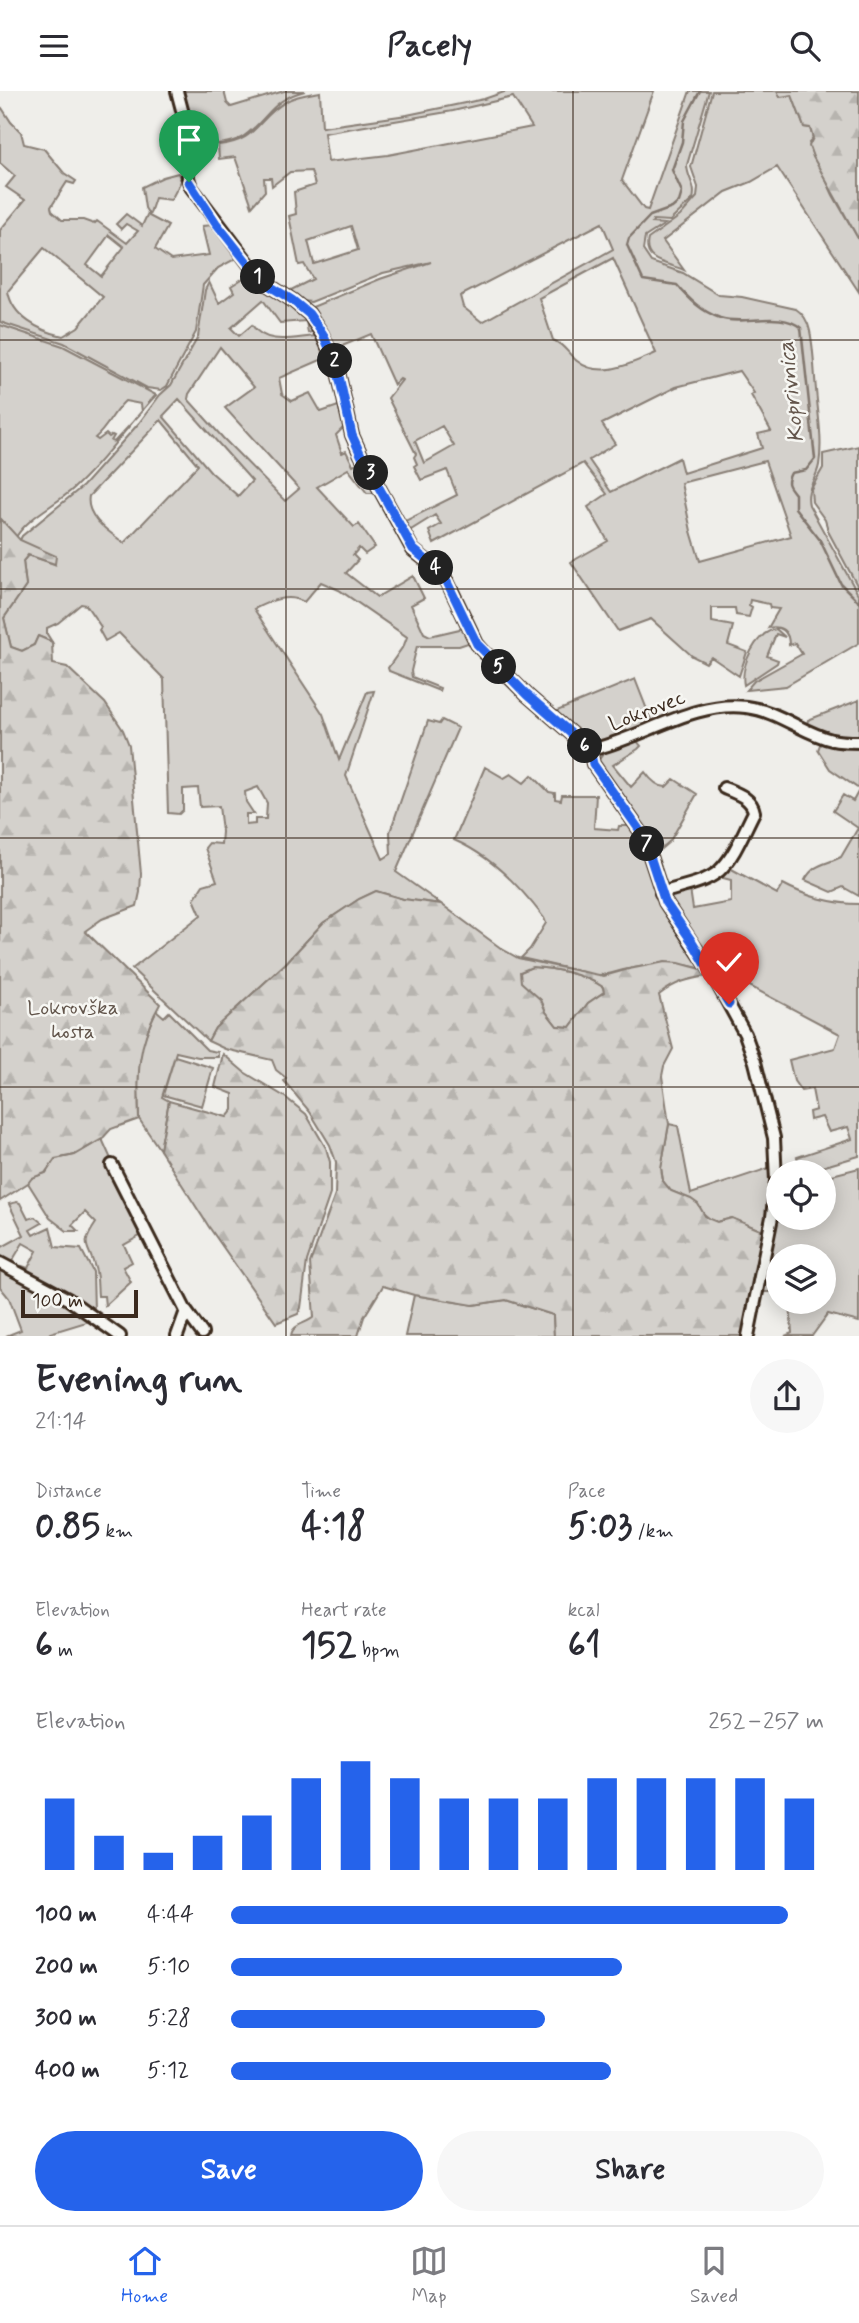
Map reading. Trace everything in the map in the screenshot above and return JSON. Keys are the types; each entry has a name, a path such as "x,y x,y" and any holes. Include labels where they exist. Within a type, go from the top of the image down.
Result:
{"street":[{"path":"177,91 186,125 188,178 191,187 262,281 309,314 323,334 337,367 352,435 413,549 437,569 447,582 477,644 527,695 590,750"},
{"name":"Lokrovec","path":"748,1336 775,1200 776,1161 771,1124 755,1062 745,1034 729,1004 693,943 672,915 661,893 643,835 593,764 590,750 618,744 690,713 735,706 760,709 833,741 859,742"},
{"path":"661,893 710,877 720,870 728,859 754,808 751,802 723,788"},
{"path":"112,1165 186,1311 202,1333"},
{"path":"0,1263 68,1299 120,1336"},
{"path":"177,1336 186,1311"}],"green space":[{"path":"180,91 224,91 231,107 284,91 305,91 284,99 239,139 191,147"},
{"path":"507,91 654,91 622,180 644,209 648,210 690,91 709,91 687,165 694,190 693,199 670,221 653,220 652,223 665,224 645,237 643,250 651,262 683,273 719,295 742,297 796,309 805,319 812,345 820,437 819,465 810,489 809,505 859,596 859,643 786,686 746,690 754,681 802,654 795,643 789,645 788,636 783,630 777,627 768,628 779,609 770,608 769,604 750,600 749,605 752,607 749,617 736,615 735,608 712,608 712,622 733,626 728,645 747,652 739,676 711,657 706,663 692,656 651,619 618,631 571,562 608,541 588,507 607,494 583,463 434,544 429,531 441,524 435,515 406,533 402,523 457,495 447,470 421,480 414,466 417,464 414,457 416,454 388,398 402,380 394,385 371,334 335,349 310,308 380,279 431,262 383,273 311,302 299,299 291,290 313,279 304,264 299,265 289,216 296,214 294,192 315,185 311,171 290,172 272,186 271,178 264,178 265,191 252,206 235,157 219,159 218,145 242,139 287,101 312,93 320,92 322,127 407,115 484,99","holes":["513,97 532,127 388,155 328,162 324,133 453,111","602,223 613,249 482,322 463,307 460,296","351,226 358,250 314,264 308,241","613,258 656,353 616,368 596,369 577,361 561,344 553,340 539,298","739,371 754,393 751,395 771,431 758,434 762,448 683,473 679,458 611,492 589,460 615,444 602,424 676,387","442,426 454,446 424,463 415,441","765,461 791,536 700,561 681,483"]},
{"path":"712,91 777,91 780,97 792,95 804,127 810,128 813,139 809,143 833,195 859,240 859,292 777,167 726,192 663,241 684,270 658,261 649,253 648,239 680,216 697,197 698,187 691,167"},
{"path":"777,91 859,91 859,240 813,157 809,146 813,138 810,128 804,127 792,95 780,97"},
{"path":"2,108 21,132 24,144 44,149 64,173 76,181 74,184 67,182 51,207 62,220 83,220 94,224 97,221 127,243 138,231 126,224 121,229 116,224 126,214 142,226 148,213 142,187 178,173 181,181 171,200 155,198 149,216 168,226 155,249 171,260 209,255 202,226 214,225 237,258 218,268 203,285 196,332 167,386 161,390 147,388 64,343 0,322 0,230 25,200 6,187 15,176 0,163","holes":["109,235 124,247 101,276 87,265","44,248 103,297 78,327 63,336 45,331 28,321 15,308 8,291"]},
{"path":"250,274 296,307 315,331 308,333 306,321 280,323 263,300 231,328 239,336 252,325 258,332 273,338 317,336 330,356 279,378 282,394 292,401 310,393 321,412 341,405 346,425 336,435 342,453 346,451 353,465 360,462 377,493 367,493 348,469 317,487 354,527 359,524 375,547 365,554 359,548 353,555 358,560 346,573 377,597 413,576 424,598 411,605 424,633 430,636 464,628 471,642 459,646 417,646 412,677 440,688 439,691 389,671 388,668 407,637 339,590 321,582 304,602 285,598 254,609 323,714 339,760 367,692 374,691 346,776 383,859 391,854 390,832 428,721 439,724 442,720 458,728 396,872 441,904 403,899 376,891 359,899 323,923 285,964 215,1028 208,1041 132,969 201,915 194,899 203,885 217,881 205,848 209,843 221,844 219,806 200,807 198,788 183,789 183,810 179,814 168,813 164,679 119,633 105,641 99,630 101,627 86,605 81,604 58,623 47,628 52,642 38,636 34,645 22,651 11,647 4,618 26,586 23,561 28,555 54,564 42,552 20,540 22,536 83,486 171,385 198,337 205,290 209,282 219,303 234,292 231,286","holes":["220,347 254,387 225,408 299,489 285,501 188,399","179,399 252,481 238,496 211,472 163,416","161,420 198,465 124,543 94,517 89,496","258,787 267,803 266,819 255,819 255,824 246,825 246,814 254,814 246,802 245,792"]},
{"path":"0,325 63,346 156,395 142,411 141,404 125,401 95,438 98,440 106,434 109,437 112,435 114,436 111,441 114,442 133,422 85,477 28,523 16,537 0,518"},
{"path":"859,446 859,589 829,533 825,520 812,502 811,489 823,468 823,454"},
{"name":"Lokrovška hosta","path":"0,518 20,540 56,556 55,564 28,555 23,561 26,586 4,618 11,647 22,651 34,645 38,636 52,642 53,664 67,667 105,703 123,730 129,745 141,874 137,906 102,919 85,931 160,1004 147,1033 140,1060 139,1119 111,1129 102,1139 74,1155 55,1159 45,1173 32,1178 0,1201"},
{"path":"776,629 785,637 776,634 767,656 778,660 777,663 744,685 744,669 751,651 762,636"},
{"path":"635,679 653,725 635,733 609,741 590,740 552,713"},
{"path":"859,700 859,738 824,734 807,724 808,720"},
{"path":"637,741 641,746 638,749 613,765 631,787 645,772 660,786 666,787 674,779 697,794 670,841 655,854 597,762 604,753"},
{"path":"821,742 859,746 859,789 830,769 818,750"},
{"path":"485,767 504,778 511,774 524,783 532,775 549,792 555,793 555,799 561,800 562,795 596,795 594,828 618,830 619,826 632,826 642,842 663,909 705,970 667,964 596,975 521,958 546,923 544,918 504,873 480,854 454,840"},
{"path":"858,792 859,896 843,887 832,892 805,880 816,867 841,857 858,828 833,811 843,795 853,801"},
{"path":"728,867 777,894 783,884 820,899 859,904 859,1156 836,1163 836,1160 798,1160 797,1157 852,1139 848,1127 829,1132 822,1117 810,1120 809,1112 816,1110 812,1089 801,1091 794,1081 789,1060 835,1048 840,1034 742,982 728,994 669,903 671,895 690,889 693,909 731,902 731,880 719,877"},
{"path":"376,891 403,899 441,904 518,958 554,966 604,976 665,962 705,970 708,976 682,982 659,995 673,1049 662,1076 669,1124 661,1168 663,1181 671,1191 698,1204 705,1216 717,1222 732,1218 765,1232 742,1336 554,1336 553,1315 506,1300 473,1305 414,1295 383,1286 364,1317 358,1336 291,1336 297,1327 314,1317 310,1263 335,1195 336,1162 330,1145 310,1112 284,1081 286,1078 276,1070 272,1060 225,1049 208,1041 215,1028 285,964 323,923","holes":["532,967 587,979 603,987 604,992 588,1003 570,1027 557,1026 541,1000 521,982 520,972"]},
{"path":"532,967 578,975 603,987 604,992 588,1003 570,1027 557,1026 541,1000 520,982 520,972"},
{"path":"156,1010 164,1017 169,1012 207,1050 218,1052 218,1057 198,1057 176,1052 162,1097 169,1101 160,1150 139,1119 138,1085 140,1049"},
{"path":"223,1054 244,1072 285,1097 306,1114 326,1148 330,1162 330,1194 307,1261 301,1308 298,1314 276,1323 209,1227 160,1150 169,1101 227,1117 233,1110 233,1094 215,1087"},
{"path":"175,1056 213,1068 202,1106 163,1095"},
{"path":"669,1124 678,1126 691,1194 766,1169 765,1232 732,1218 717,1222 710,1219 681,1195 671,1191 663,1181 661,1168"},
{"path":"102,1139 111,1159 108,1162 145,1233 124,1245 132,1262 123,1267 131,1282 105,1306 104,1296 98,1296 96,1271 87,1246 88,1237 96,1223 85,1212 72,1225 78,1231 67,1231 50,1218 28,1183 31,1178 46,1173 55,1159 75,1155"},
{"path":"859,1168 859,1322 828,1314 836,1314 836,1244 770,1244 773,1230 836,1230 836,1174"},
{"path":"17,1202 28,1219 35,1217 42,1223 30,1230 33,1235 50,1227 55,1247 81,1249 93,1272 94,1311 19,1270 22,1266 28,1268 37,1251 23,1243 11,1263 0,1262 0,1248 24,1235 9,1204"},
{"path":"766,1263 766,1292 760,1292"},
{"path":"0,1266 24,1277 93,1320 50,1333 48,1336 6,1336 21,1330 9,1298 0,1287"},
{"path":"414,1295 473,1305 506,1300 553,1315 554,1336 405,1336"},
{"path":"791,1314 828,1314 812,1336 785,1336 792,1333"}],"waterway":[{"name":"Koprivnica","path":"700,91 684,121 682,142 672,170 682,192 679,202 672,208 650,216 629,238 627,245 643,280 677,285 696,305 713,315 730,320 783,320 801,328 815,459 806,470 791,473 788,485 795,494 795,508 820,540 841,584 859,602"}],"route":[{"path":"189,182 216,223 262,281 309,314 323,334 337,367 352,435 400,528 413,549 437,569 447,582 477,644 527,695 590,750 593,764 643,835 657,883 672,915 693,943 729,1004"}]}
